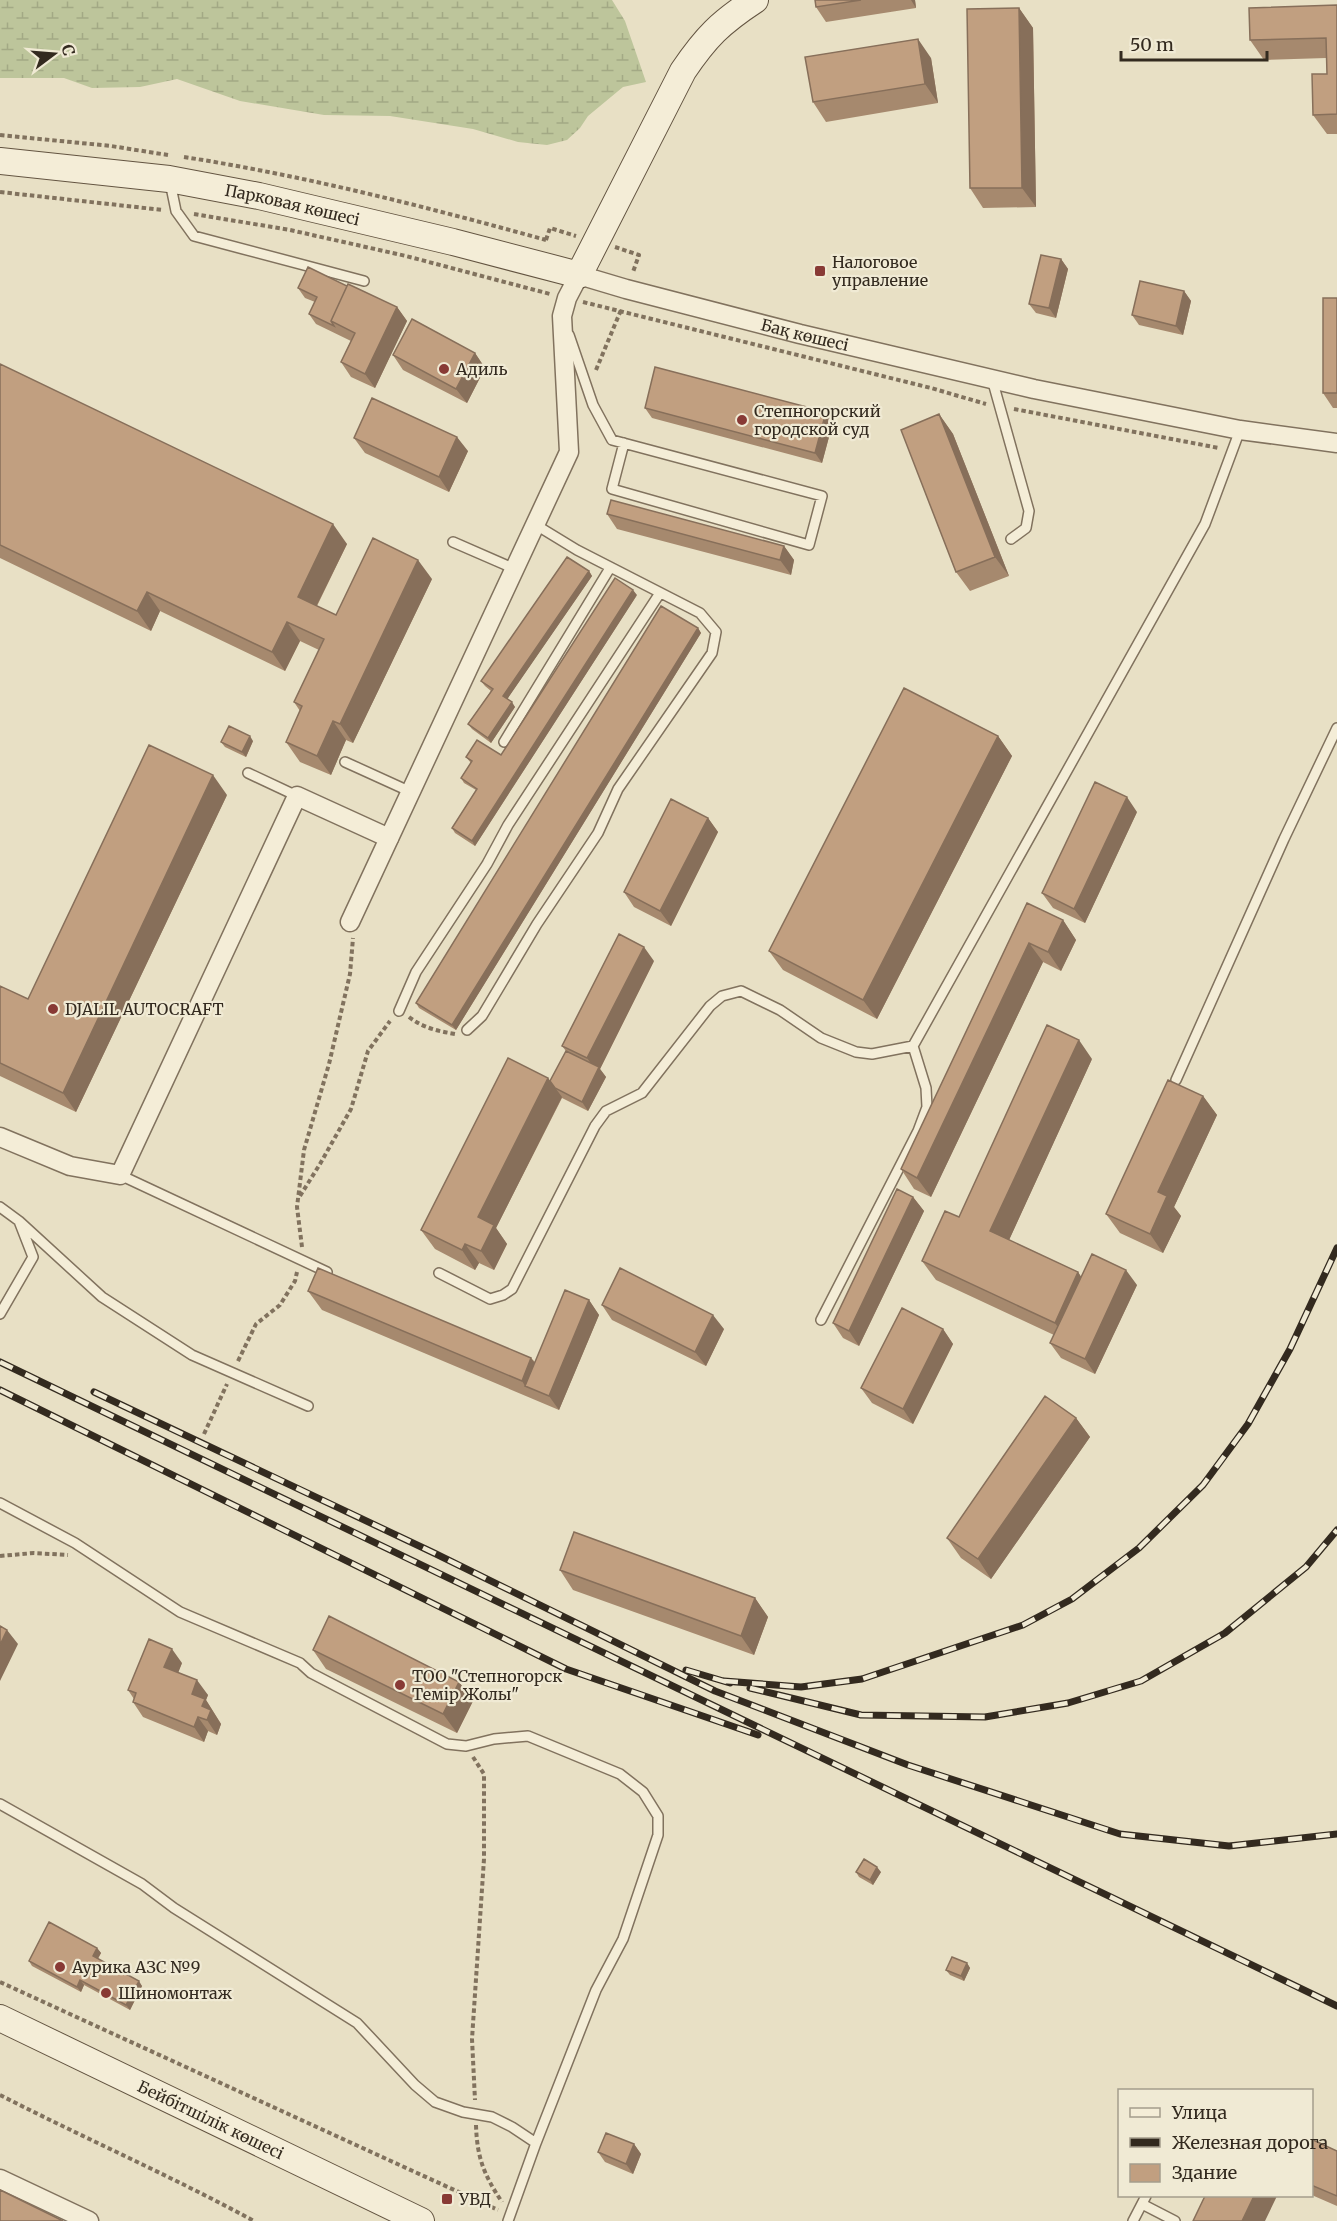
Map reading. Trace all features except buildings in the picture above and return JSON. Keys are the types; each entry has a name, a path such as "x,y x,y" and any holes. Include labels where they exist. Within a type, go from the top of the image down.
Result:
{"street":[{"path":"350,922 569,452 562,316 567,298 683,71 726,10 755,0"},
{"name":"Парковая көшесі","path":"0,161 169,180 259,196 453,242 579,275"},
{"name":"Бақ көшесі","path":"579,275 626,290 800,334 1034,389 1240,430 1337,443"},
{"path":"0,1137 70,1166 120,1175 297,796 389,838"},
{"name":"Бейбітшілік көшесі","path":"0,2018 411,2219"},
{"path":"0,2179 89,2221"}],"lane":[{"path":"169,180 176,211 194,236 364,281"},
{"path":"562,316 593,405 612,440 624,443 822,496 809,544 612,489 624,443"},
{"path":"992,379 1029,511 1026,528 1011,539"},
{"path":"821,1320 918,1131 927,1107 926,1088 913,1046 1204,524 1240,430"},
{"path":"467,1030 482,1016 537,924 598,832 618,789 712,653 716,632 699,613 610,568 536,525"},
{"path":"453,542 515,569"},
{"path":"504,742 610,568"},
{"path":"399,1011 416,972 487,864 508,825 660,593"},
{"path":"1176,1080 1284,839 1337,728"},
{"path":"345,762 411,792"},
{"path":"248,774 297,796"},
{"path":"439,1273 490,1299 512,1289 596,1126 606,1111 642,1093 710,1006 722,996 741,991 780,1011 821,1038 856,1052 872,1054 913,1046"},
{"path":"120,1175 338,1277"},
{"path":"0,1207 19,1221 102,1297 192,1355 308,1406"},
{"path":"0,1314 33,1257 19,1221"},
{"path":"0,1503 75,1543 180,1612 300,1663 311,1673 447,1744 466,1746 494,1739 528,1736 620,1773 643,1792 658,1816 658,1835 623,1939 596,1990 509,2218"},
{"path":"0,1804 142,1884 174,1908 357,2023 415,2085 435,2102 463,2112 492,2117 512,2127 536,2144"},
{"path":"1133,2221 1144,2200 1175,2221"}],"path":[{"path":"0,192 176,211 290,230 406,256 1000,407 1196,445 1234,450"},
{"path":"204,1434 256,1324 280,1305 295,1281 303,1253 302,1231 297,1207 304,1150 350,974 354,942 350,922"},
{"path":"298,1198 351,1109 368,1051 399,1011 419,1024 435,1030 454,1034 467,1030"},
{"path":"0,1556 34,1553 72,1556"},
{"path":"484,1774 484,1859 472,2039 476,2139 484,2175 509,2218"},
{"path":"0,1982 509,2218"},
{"path":"0,2095 255,2221"}],"green space":[{"path":"0,0 612,0 625,21 646,82 623,87 588,116 580,128 567,140 547,145 518,142 473,129 390,116 324,115 240,101 177,79 140,87 92,88 64,78 0,78"}],"railway":[{"path":"724,1681 801,1687 862,1679 1023,1625 1072,1599 1139,1548 1203,1485 1248,1424 1290,1349 1337,1248"},
{"path":"0,1362 1337,2006"},
{"path":"0,1390 566,1669 758,1735"},
{"path":"94,1392 434,1553 715,1691 908,1765 1120,1834 1229,1846 1337,1834"},
{"path":"750,1688 861,1715 985,1717 1068,1703 1141,1681 1225,1633 1306,1567 1337,1530"},
{"path":"686,1670 730,1683"}],"place":[{"name":"Налоговое управление","path":"820,271"},
{"name":"Адиль","path":"444,369"},
{"name":"Степногорский городской суд","path":"742,420"},
{"name":"DJALIL AUTOCRAFT","path":"53,1009"},
{"name":"ТОО \"Степногорск Темiр Жолы\"","path":"400,1685"},
{"name":"Аурика АЗС №9","path":"60,1967"},
{"name":"Шиномонтаж","path":"106,1993"},
{"name":"УВД","path":"447,2199"}]}
